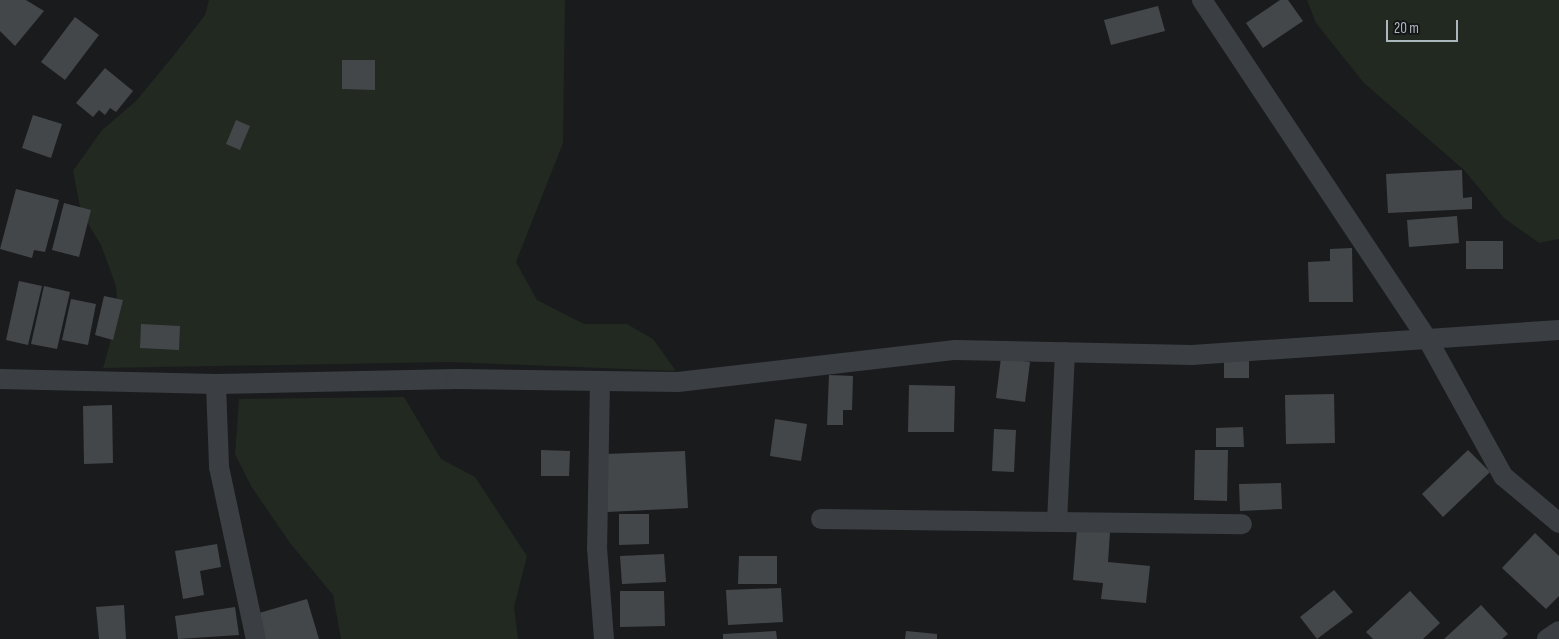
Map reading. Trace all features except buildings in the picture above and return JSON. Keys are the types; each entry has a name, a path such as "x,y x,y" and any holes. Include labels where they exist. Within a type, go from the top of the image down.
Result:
{"street":[{"path":"1202,0 1428,340 1503,476 1559,523"},
{"path":"0,379 216,384 678,382 955,350 1192,355 1559,330"},
{"path":"1057,522 1065,352"},
{"path":"600,381 597,548 604,639"},
{"path":"216,384 219,467 256,639"},
{"path":"821,519 1242,524"},
{"path":"1546,639 1559,631"}],"shaded area":[{"path":"209,0 565,0 563,143 516,262 537,300 584,324 627,324 653,339 676,371 450,362 103,368 118,314 116,286 101,245 81,212 73,171 102,130 136,101 174,55 205,15"},
{"path":"1307,0 1559,0 1559,239 1539,243 1504,218 1464,170 1364,83 1316,23"},
{"path":"404,397 441,459 475,477 527,556 514,607 518,639 341,639 333,595 290,543 251,486 235,454 239,399"}]}
